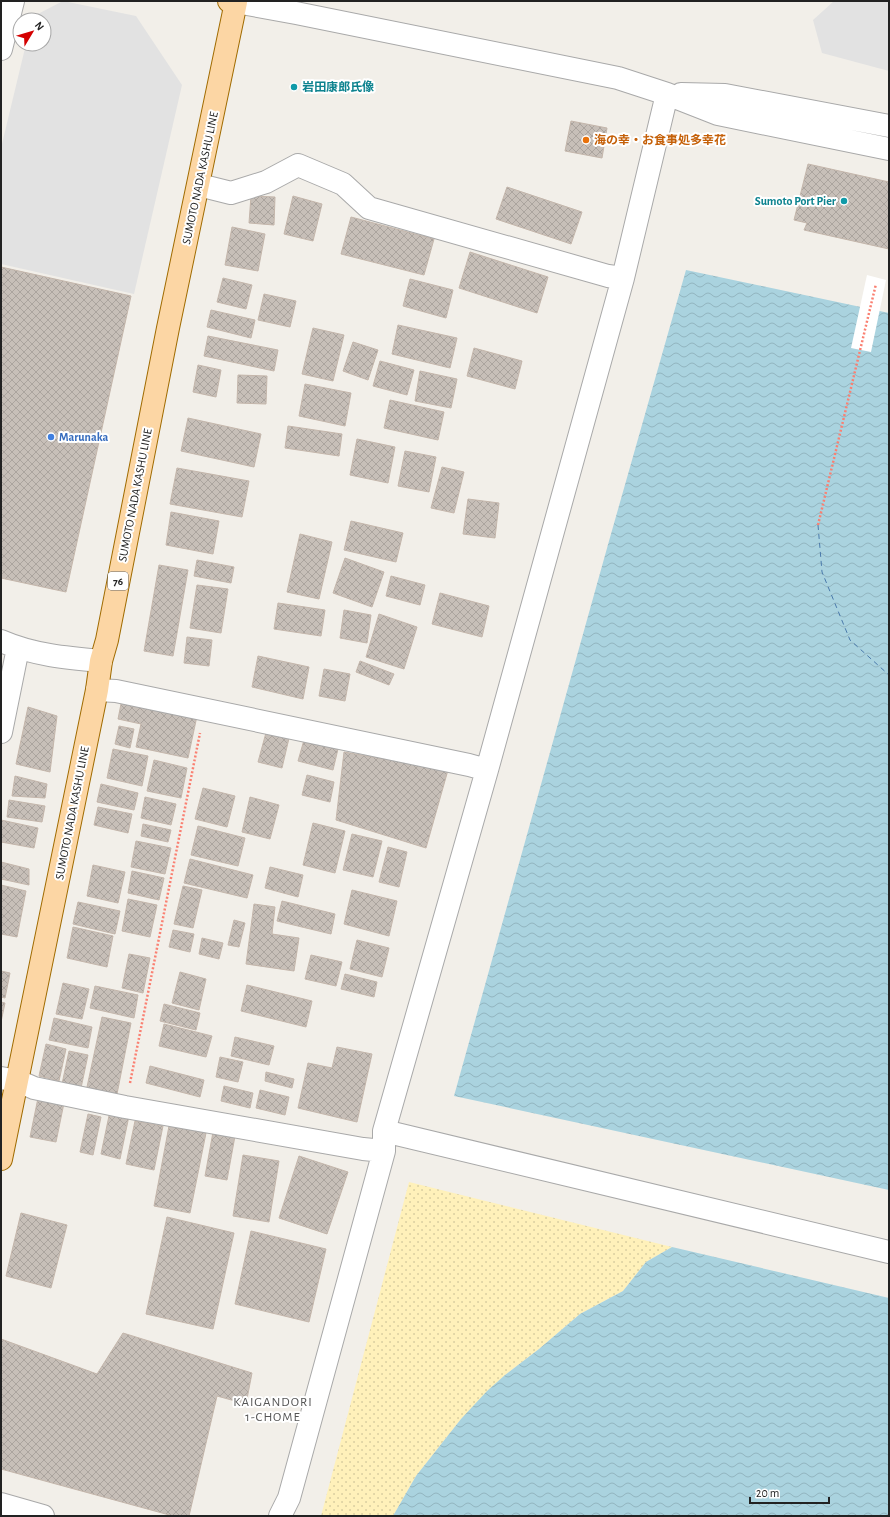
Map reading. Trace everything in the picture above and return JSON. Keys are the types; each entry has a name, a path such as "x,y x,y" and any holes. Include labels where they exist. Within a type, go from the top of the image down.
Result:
{"main road":[{"name":"SUMOTO NADA KASHU LINE","path":"1,1159 9,1080 97,690 101,661 107,640 168,328 199,185 233,2"}],"street":[{"path":"1,49 13,1"},
{"path":"233,2 296,13 618,78 667,94 718,114 889,149"},
{"path":"667,94 725,95 889,126"},
{"path":"280,1516 288,1498 384,1141 623,278 667,94"},
{"path":"199,185 231,193 266,182 298,165 343,184 369,208 608,276 623,278"},
{"path":"1,732 9,644 58,657 101,661"},
{"path":"97,690 116,691 205,709 461,763 487,770"},
{"path":"9,1080 34,1088 125,1107 363,1150 384,1141 889,1252"},
{"path":"1,1504 43,1516"}],"path":[{"path":"818,525 876,284"},
{"path":"125,1107 205,709"}],"sand":[{"path":"409,1182 672,1247 646,1262 623,1291 580,1314 539,1349 505,1375 461,1419 416,1476 393,1516 321,1516"}],"shaded area":[{"path":"63,1 136,16 182,85 134,294 1,264 1,148 24,52 52,52 52,12 42,12"},
{"path":"834,1 889,1 889,71 822,53 813,20"}],"water":[{"path":"686,270 889,313 889,1190 454,1096"},
{"path":"672,1247 889,1298 889,1516 393,1516 416,1476 461,1419 487,1391 580,1314 623,1291 646,1262"}],"pier":[{"path":"867,275 886,280 871,352 851,348"}],"building":[{"name":"海の幸・お食事処多幸花","path":"571,121 607,128 602,158 565,151"},
{"name":"Sumoto Port Pier","path":"808,164 889,182 889,249 804,230 807,223 794,220"},
{"path":"507,187 582,212 571,244 496,219"},
{"path":"251,196 275,197 274,225 249,223"},
{"path":"293,196 322,204 313,241 284,234"},
{"path":"351,217 434,239 424,275 341,254"},
{"path":"232,227 265,234 258,271 225,265"},
{"path":"470,252 548,277 537,313 459,288"},
{"name":"Marunaka","path":"1,267 131,296 66,592 1,578"},
{"path":"223,278 252,285 246,309 217,302"},
{"path":"410,279 453,290 446,318 403,306"},
{"path":"264,294 296,301 290,327 258,320"},
{"path":"211,310 255,320 251,338 207,327"},
{"path":"398,325 457,338 450,368 392,354"},
{"path":"313,328 344,335 333,381 302,374"},
{"path":"208,336 278,350 274,371 204,356"},
{"path":"353,342 378,350 368,380 343,371"},
{"path":"474,348 522,361 515,389 467,376"},
{"path":"380,361 414,370 407,395 373,386"},
{"path":"198,365 221,370 216,397 193,392"},
{"path":"420,371 457,379 451,408 415,401"},
{"path":"238,375 267,376 266,404 237,403"},
{"path":"305,384 351,393 345,426 299,416"},
{"path":"390,400 444,412 438,440 384,428"},
{"path":"188,418 261,434 254,467 181,451"},
{"path":"288,426 342,434 339,456 285,448"},
{"path":"357,439 395,447 388,483 350,475"},
{"path":"405,451 436,457 429,492 398,486"},
{"path":"442,467 464,472 454,513 431,508"},
{"path":"177,468 249,481 242,517 170,504"},
{"path":"468,499 499,503 495,538 463,534"},
{"path":"171,512 219,521 213,554 166,545"},
{"path":"351,521 403,533 396,562 344,550"},
{"path":"300,534 332,542 319,599 287,592"},
{"path":"345,558 384,572 372,607 333,593"},
{"path":"197,560 234,567 231,583 194,576"},
{"path":"159,565 188,570 173,656 144,651"},
{"path":"391,576 425,585 420,605 386,596"},
{"path":"197,585 228,589 221,633 190,628"},
{"path":"440,593 489,606 482,637 432,624"},
{"path":"278,603 325,610 321,636 274,629"},
{"path":"344,610 371,615 367,643 340,638"},
{"path":"379,614 417,627 404,669 366,657"},
{"path":"187,637 212,640 209,666 184,663"},
{"path":"258,656 309,667 303,699 252,687"},
{"path":"360,661 394,674 389,685 356,672"},
{"path":"324,669 350,674 345,701 319,696"},
{"path":"122,699 197,716 188,758 136,747 141,724 118,719"},
{"path":"28,707 57,716 50,772 16,764"},
{"path":"119,726 134,729 130,748 115,744"},
{"path":"267,729 290,734 282,768 258,762"},
{"path":"304,740 338,749 333,770 298,761"},
{"path":"113,749 148,756 142,786 107,778"},
{"path":"344,752 448,770 426,848 336,820"},
{"path":"154,760 187,768 181,798 147,791"},
{"path":"307,775 334,782 330,802 302,795"},
{"path":"15,776 47,784 45,798 12,796"},
{"path":"101,784 138,793 134,810 97,802"},
{"path":"203,788 235,796 227,827 195,819"},
{"path":"145,797 176,804 171,825 141,818"},
{"path":"250,797 279,805 270,839 242,832"},
{"path":"9,800 45,806 42,822 7,817"},
{"path":"98,807 132,814 128,833 94,825"},
{"path":"1,820 38,828 34,848 1,842"},
{"path":"313,823 345,831 335,873 303,865"},
{"path":"143,824 171,830 168,842 141,836"},
{"path":"198,826 245,838 238,866 191,855"},
{"path":"352,834 382,841 373,877 343,870"},
{"path":"136,841 171,848 165,874 131,867"},
{"path":"388,847 407,852 399,887 379,882"},
{"path":"190,859 253,875 247,898 184,883"},
{"path":"1,862 29,869 29,885 1,879"},
{"path":"93,865 125,872 118,903 87,896"},
{"path":"270,867 303,875 298,897 265,888"},
{"path":"132,871 164,878 159,900 128,893"},
{"path":"1,885 26,891 17,937 1,934"},
{"path":"183,886 202,890 193,928 174,924"},
{"path":"352,890 397,901 389,936 344,924"},
{"path":"128,899 157,905 150,937 122,931"},
{"path":"282,901 335,914 331,934 277,921"},
{"path":"78,902 120,911 115,934 73,924"},
{"path":"254,904 275,907 272,934 299,938 294,971 246,964"},
{"path":"234,920 245,923 239,947 228,945"},
{"path":"73,927 113,936 107,967 67,958"},
{"path":"173,930 194,934 190,952 169,947"},
{"path":"202,938 223,943 219,959 199,954"},
{"path":"357,940 389,948 382,977 350,969"},
{"path":"129,954 150,958 143,993 122,988"},
{"path":"311,955 342,962 336,986 305,979"},
{"path":"1,971 10,973 5,998 1,997"},
{"path":"180,972 206,979 199,1010 172,1003"},
{"path":"345,974 377,982 374,997 341,989"},
{"path":"63,983 89,989 82,1019 56,1014"},
{"path":"247,985 312,1001 306,1027 241,1011"},
{"path":"95,986 138,995 134,1018 90,1008"},
{"path":"1,1002 5,1003 1,1022"},
{"path":"164,1004 200,1013 196,1030 160,1021"},
{"path":"102,1017 131,1023 117,1094 87,1087"},
{"path":"54,1018 92,1027 88,1048 49,1040"},
{"path":"164,1024 212,1036 206,1057 159,1046"},
{"path":"235,1037 274,1046 269,1065 231,1056"},
{"path":"46,1044 66,1049 59,1081 39,1076"},
{"path":"337,1047 372,1054 357,1122 298,1108 308,1063 332,1068"},
{"path":"69,1051 88,1055 81,1088 62,1084"},
{"path":"220,1057 243,1062 238,1082 216,1077"},
{"path":"150,1066 204,1080 200,1097 146,1083"},
{"path":"266,1072 294,1079 292,1088 265,1081"},
{"path":"224,1086 253,1093 250,1108 221,1101"},
{"path":"260,1090 289,1097 285,1115 256,1108"},
{"path":"38,1098 64,1103 56,1142 30,1137"},
{"path":"110,1111 129,1116 120,1159 101,1154"},
{"path":"88,1114 101,1117 93,1155 80,1152"},
{"path":"135,1121 163,1126 154,1170 126,1164"},
{"path":"169,1126 206,1133 190,1213 154,1206"},
{"path":"213,1132 235,1136 227,1180 205,1176"},
{"path":"243,1155 279,1161 269,1222 233,1216"},
{"path":"299,1156 348,1172 327,1234 279,1218"},
{"path":"21,1213 67,1225 51,1288 6,1276"},
{"path":"167,1217 234,1233 213,1329 146,1314"},
{"path":"251,1231 326,1249 309,1322 235,1304"},
{"path":"123,1333 252,1373 246,1404 217,1396 189,1516 173,1516 1,1469 1,1339 97,1374"}],"ferry route":[{"path":"818,525 822,572 850,640 889,675"}],"place":[{"name":"岩田康郎氏像","path":"294,87"},
{"name":"海の幸・お食事処多幸花","path":"586,140"},
{"name":"Sumoto Port Pier","path":"844,201"},
{"name":"Marunaka","path":"51,437"}],"district":[{"name":"KAIGANDORI 1-CHOME","path":"273,1410"}]}
